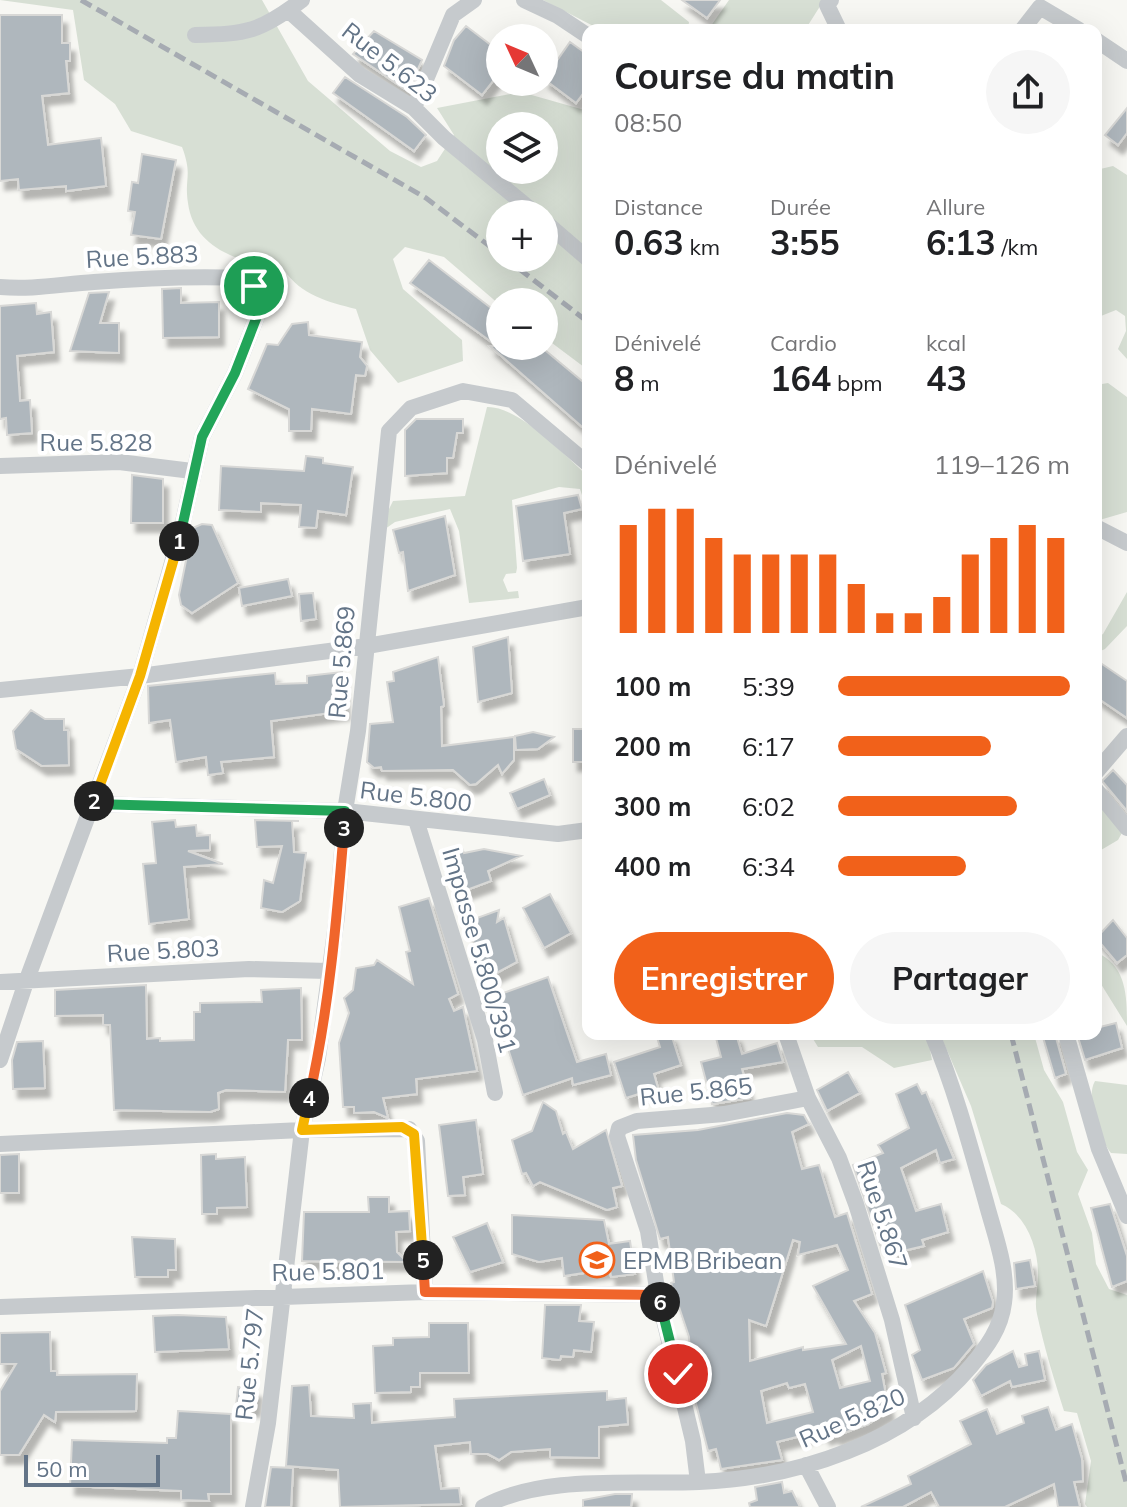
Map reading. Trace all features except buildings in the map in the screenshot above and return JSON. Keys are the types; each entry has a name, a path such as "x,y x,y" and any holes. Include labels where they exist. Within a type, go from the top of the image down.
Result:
{"street":[{"path":"414,108 453,15 474,0"},
{"path":"524,0 558,16 582,32"},
{"path":"831,0 827,5 836,24"},
{"path":"1027,24 1043,4 1071,24"},
{"path":"195,35 244,35 295,5"},
{"name":"Rue 5.623","path":"295,5 360,75 414,108 444,138 519,200"},
{"path":"1102,44 1127,61"},
{"path":"558,233 582,254"},
{"name":"Rue 5.883","path":"0,287 31,289 90,282 245,278 254,286 261,306 254,329 202,437 181,531 140,676 0,1060"},
{"name":"Rue 5.869","path":"302,1130 318,1058 329,971 389,431 411,408 463,391 512,400 582,459"},
{"name":"Rue 5.828","path":"0,466 119,462 192,471"},
{"path":"1102,530 1127,543"},
{"path":"0,690 140,676 367,646 582,608"},
{"path":"1102,765 1127,736"},
{"path":"1102,797 1127,828"},
{"name":"Rue 5.800","path":"93,804 345,811 558,834 582,831"},
{"name":"Impasse 5.800/391","path":"416,820 485,1040 495,1093"},
{"name":"Rue 5.803","path":"0,982 249,969 329,971"},
{"name":"Rue 5.867","path":"788,1040 808,1098 839,1158 856,1204 892,1320 914,1418"},
{"name":"Rue 5.820","path":"483,1507 523,1492 622,1481 698,1482 773,1474 806,1465 914,1418 946,1393 999,1328 1005,1301 1004,1271 966,1125 934,1040"},
{"path":"1068,1040 1099,1149 1127,1216"},
{"name":"Rue 5.865","path":"698,1482 693,1441 658,1295 648,1231 617,1136 619,1128 637,1121 724,1114 808,1098"},
{"path":"0,1144 402,1127 414,1134 425,1292"},
{"name":"Rue 5.797","path":"253,1507 268,1423 302,1130"},
{"name":"Rue 5.801","path":"0,1307 425,1292 658,1295"},
{"path":"806,1465 828,1507"}],"shaded area":[{"path":"0,0 262,0 308,81 390,151 421,167 437,161 454,135 437,108 500,96 535,96 582,109 582,366 558,348 558,288 486,288 486,293 444,257 405,247 393,259 403,289 462,340 463,361 398,383 370,350 356,309 307,291 284,270 224,252 200,233 188,203 188,171 182,147 131,131 115,104 84,80 73,10"},
{"path":"543,0 661,0 689,22 689,24 589,24"},
{"path":"729,0 824,0 809,24 712,24"},
{"path":"1113,166 1127,175 1127,359 1118,349 1126,331 1125,316 1116,310 1102,316 1102,169"},
{"path":"1108,383 1127,397 1127,512 1102,519 1102,384"},
{"path":"487,407 513,414 527,423 582,471 582,495 580,489 559,487 512,500 517,568 516,573 506,574 503,580 508,592 518,591 519,598 469,603 459,531 450,509 395,522 385,529 383,521 393,501 465,496"},
{"path":"1127,592 1127,626 1102,650 1103,634"},
{"path":"1102,805 1123,831 1118,840 1102,849"},
{"path":"1102,956 1114,965 1123,983 1127,1026 1102,986"},
{"path":"814,1040 928,1040 932,1060 894,1068 862,1047 818,1047"},
{"path":"943,1040 1036,1040 1044,1070 1063,1102 1077,1152 1088,1170 1078,1194 1092,1233 1096,1264 1109,1289 1127,1295 1127,1507 1087,1507 1085,1504 1091,1461 1077,1413 1064,1411 1046,1351 1036,1309 1038,1267 1034,1245 1018,1216 1001,1204 971,1106"},
{"path":"1095,1081 1127,1085 1127,1154 1111,1153 1102,1138 1093,1107 1092,1088"}],"railway":[{"path":"81,0 426,198 486,243"},
{"path":"523,272 582,317"},
{"path":"1013,1040 1127,1486"}],"place":[{"name":"EPMB Bribean","path":"597,1260"}],"route":[{"path":"254,286 261,306 254,329 202,437 157,623 93,804 345,811 337,916 318,1058 302,1130 402,1127 414,1134 417,1141 425,1292 658,1295 678,1374"}]}
